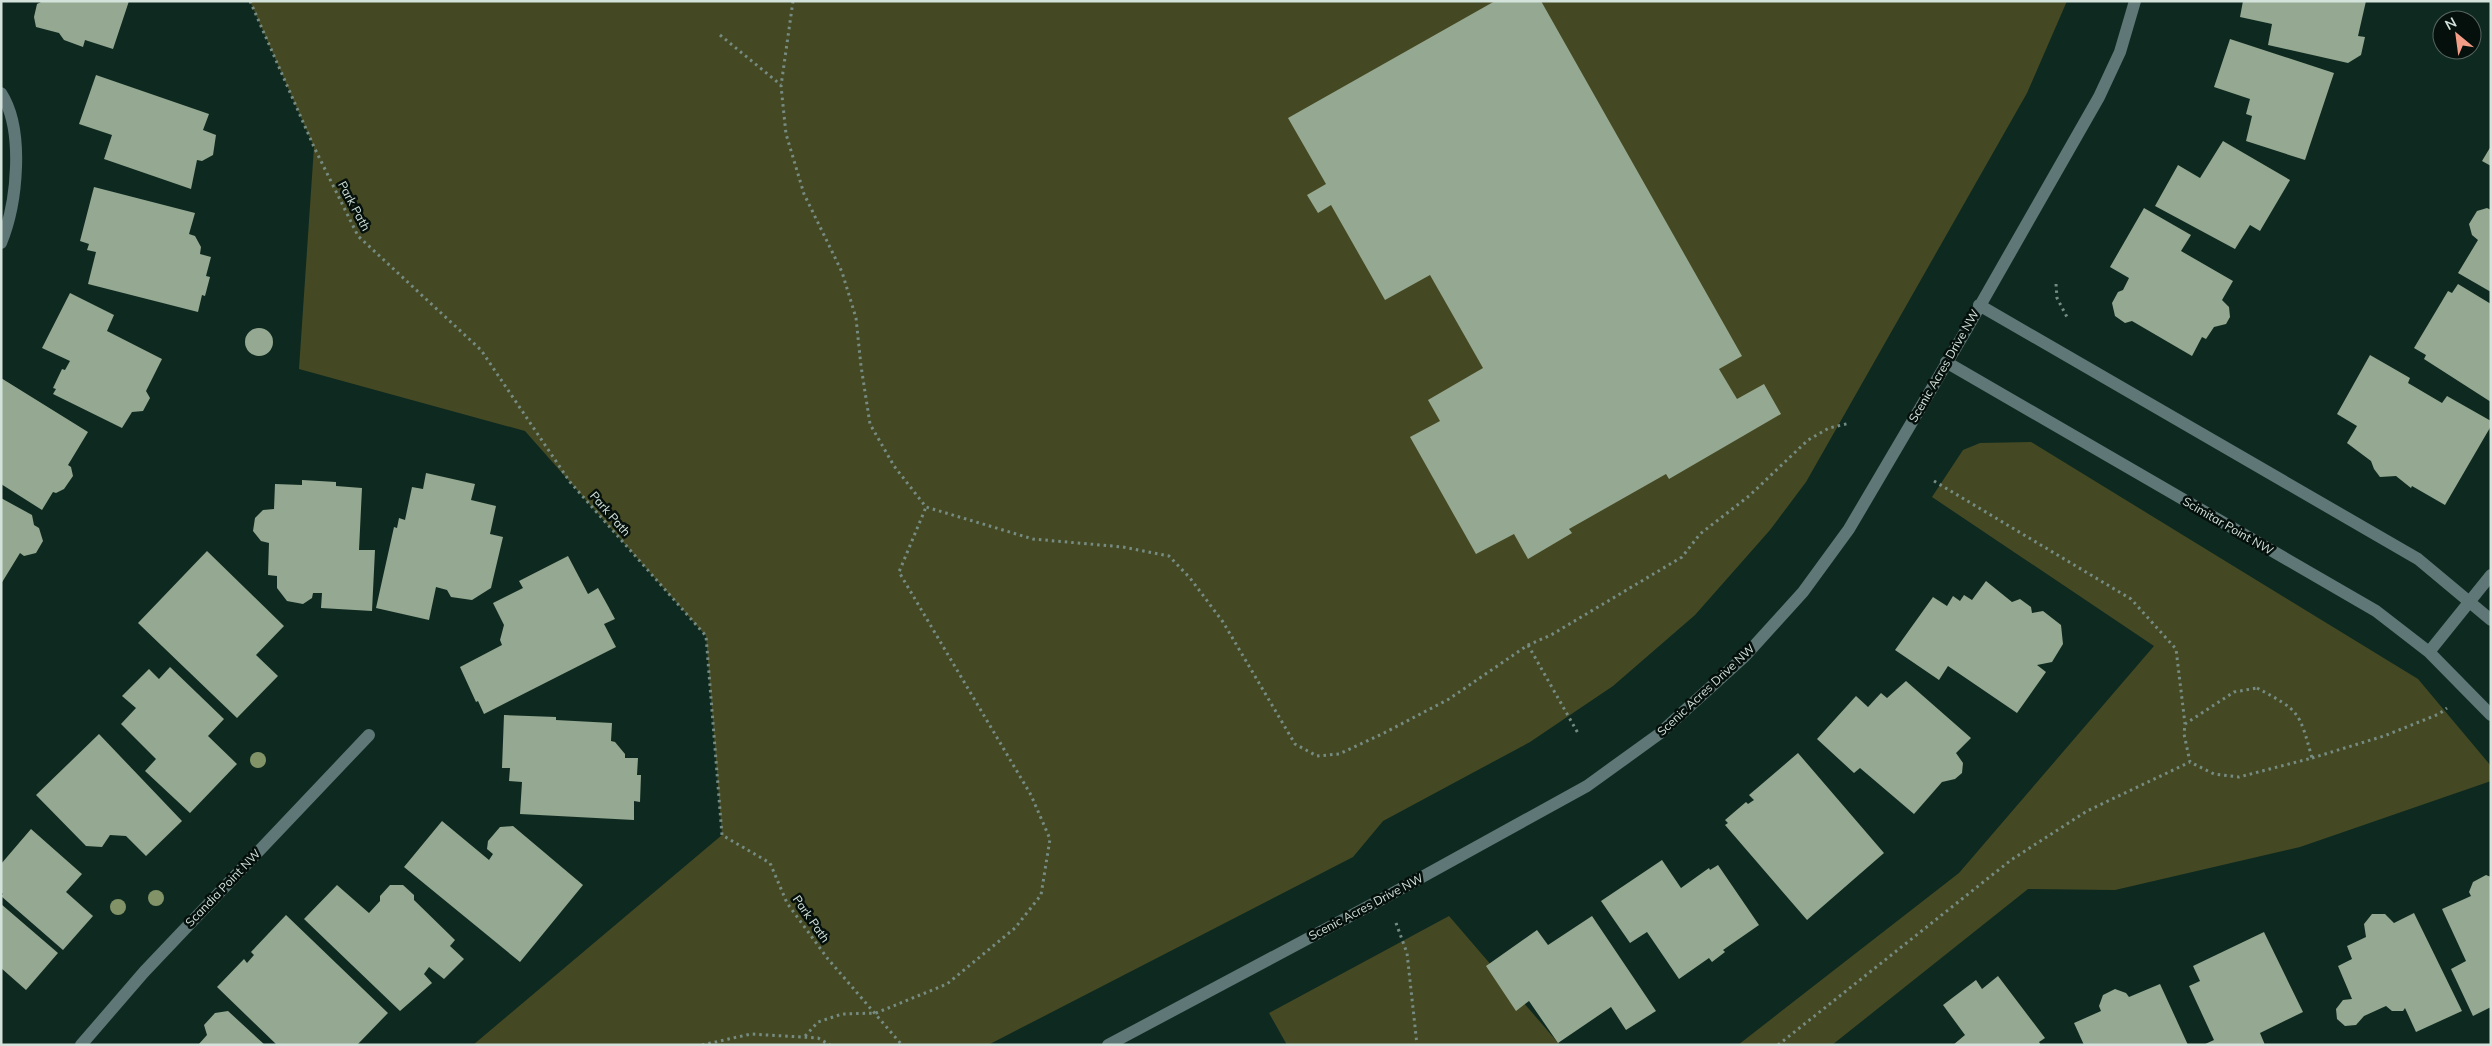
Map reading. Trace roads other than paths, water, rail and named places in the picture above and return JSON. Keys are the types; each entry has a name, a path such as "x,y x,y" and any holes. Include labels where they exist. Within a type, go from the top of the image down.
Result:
{"street":[{"name":"Scenic Acres Drive NW","path":"1108,1045 1384,898 1587,786 1659,734 1745,656 1803,592 1849,529 2099,97 2120,52 2135,1"},
{"path":"1,94 13,127 16,159 13,195 7,228 1,243"},
{"path":"1979,305 2418,559 2491,620"},
{"name":"Scimitar Point NW","path":"1946,362 2376,611 2429,652 2491,715"},
{"path":"2429,652 2491,575"},
{"name":"Scandia Point NW","path":"81,1045 144,972 369,735"}]}
